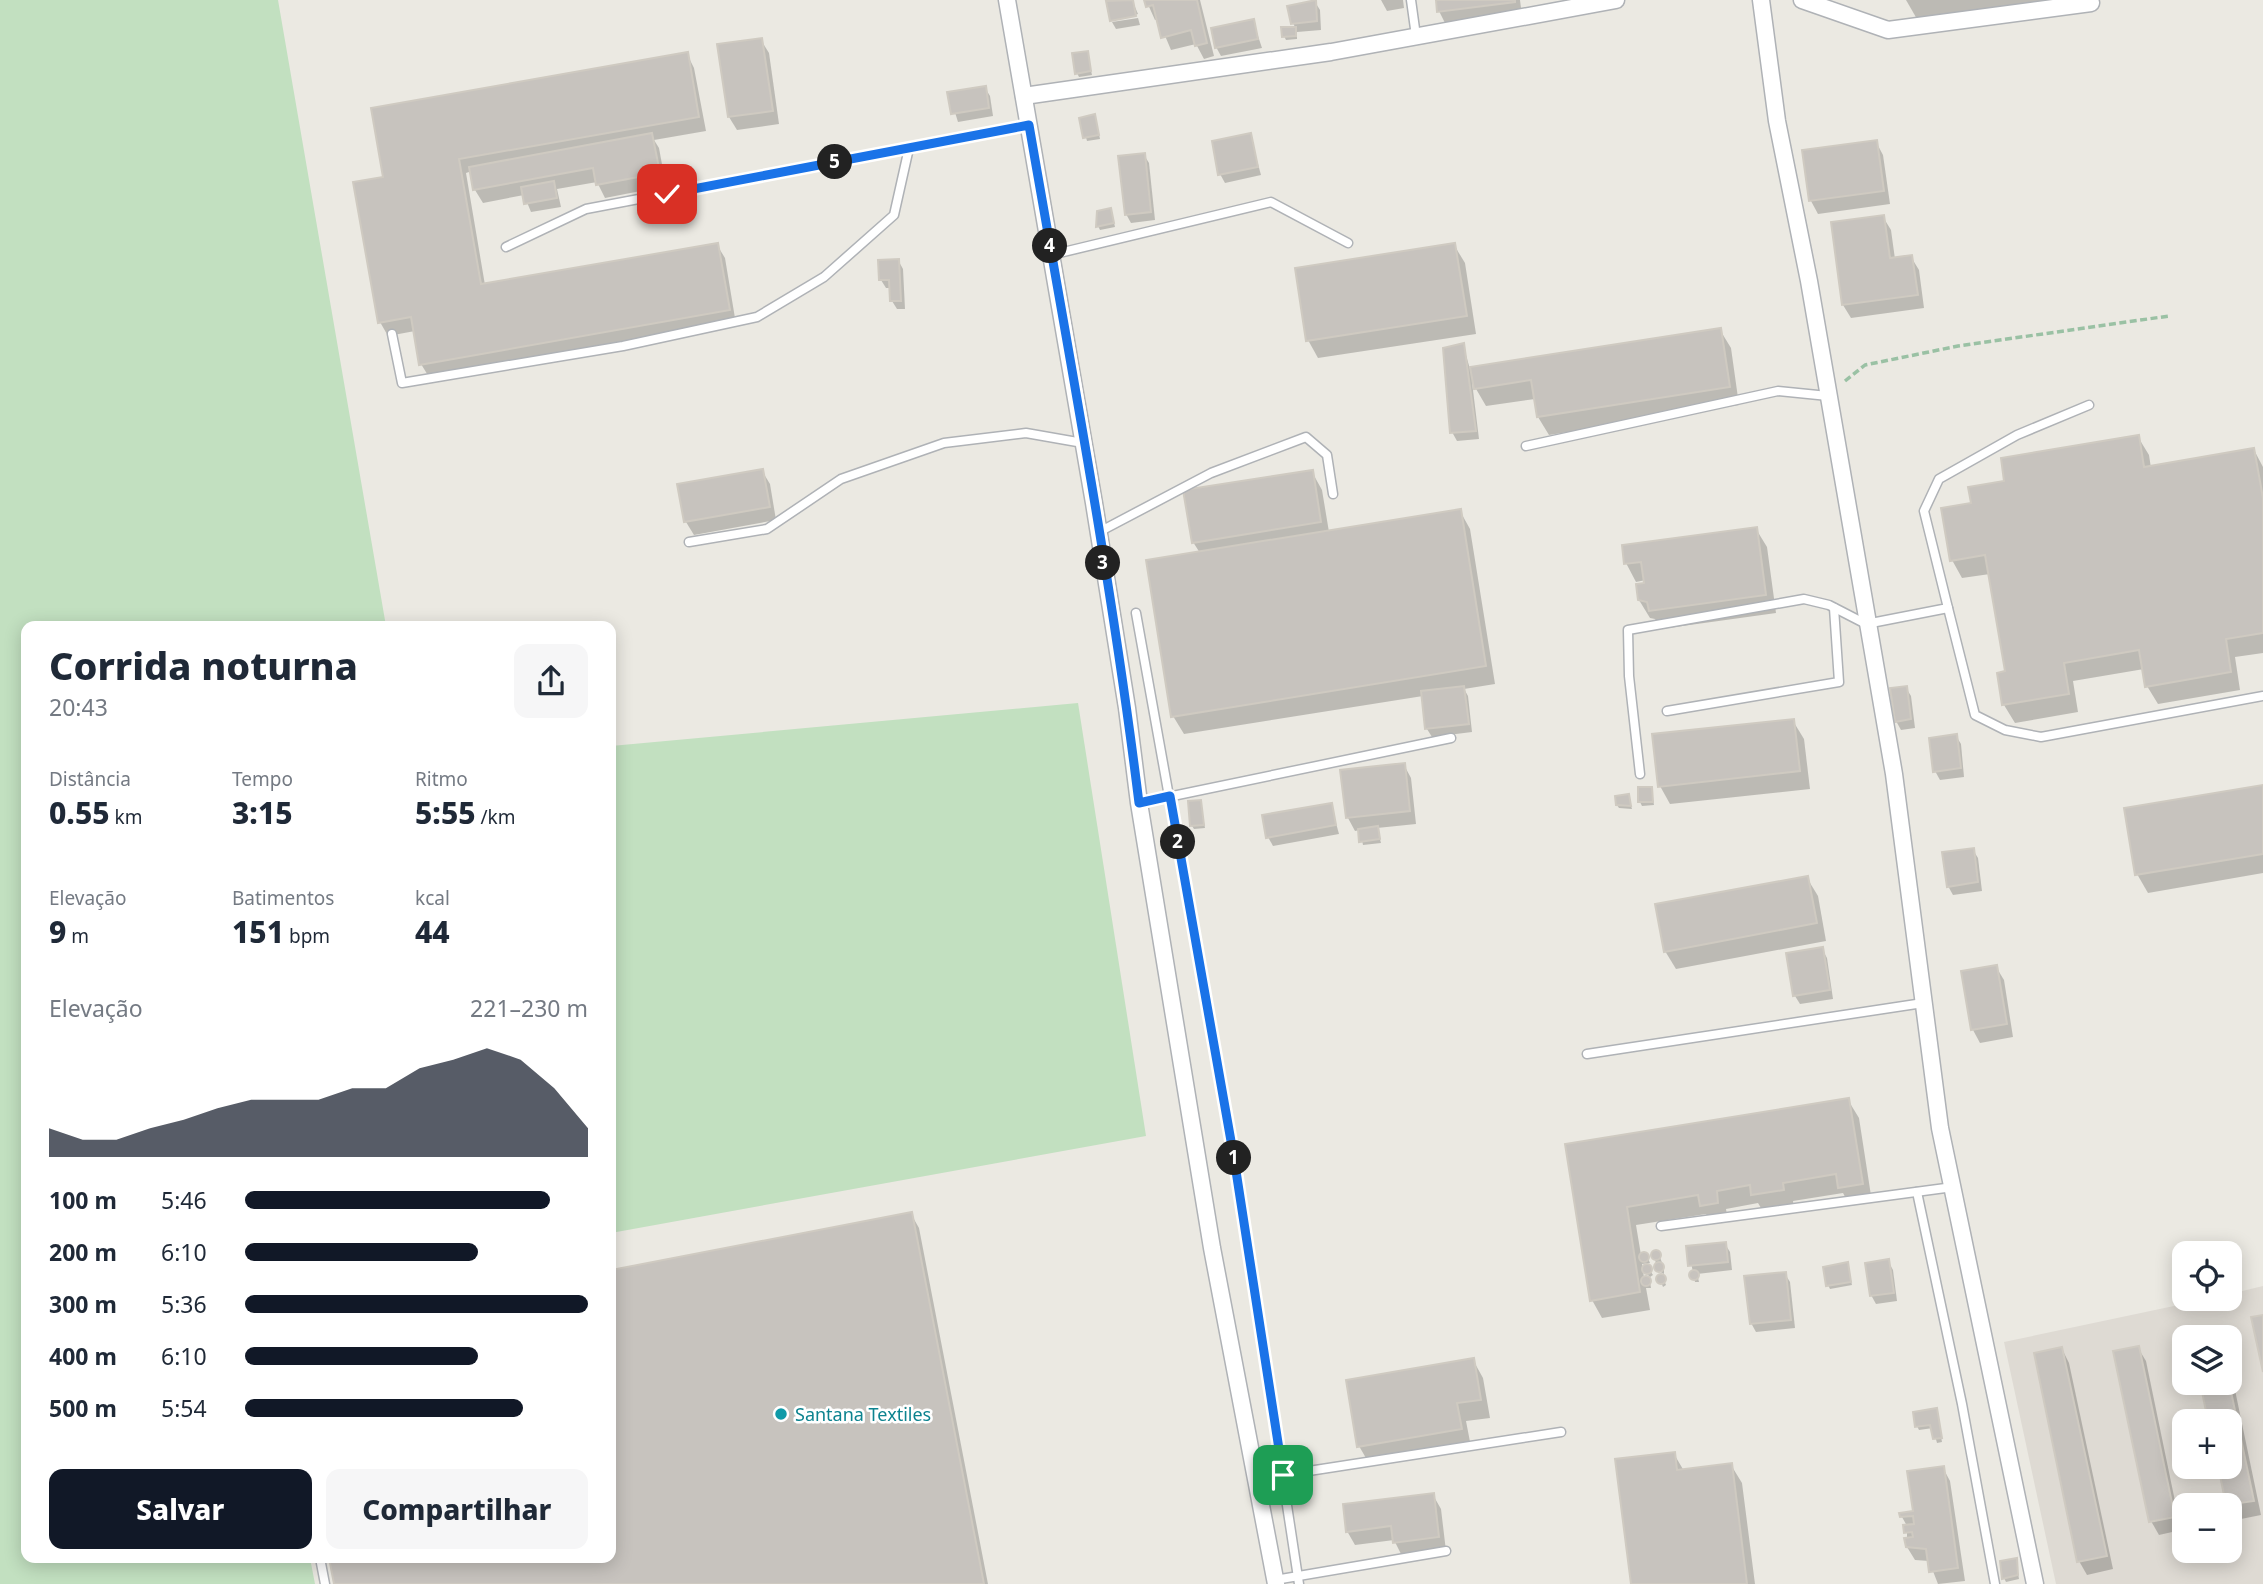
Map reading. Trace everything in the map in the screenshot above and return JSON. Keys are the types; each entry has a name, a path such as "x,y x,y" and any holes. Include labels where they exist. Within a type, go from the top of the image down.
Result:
{"street":[{"path":"1007,0 1098,532 1139,803 1212,1248 1275,1582"},
{"path":"1024,96 1331,52 1616,0"},
{"path":"1761,0 1777,121 1809,281 1866,624 1894,774 1940,1128 2035,1584"},
{"path":"1802,0 1888,30 2091,3"}],"lane":[{"path":"1411,0 1416,36"},
{"path":"506,247 586,209 1029,125"},
{"path":"392,334 402,383 623,346 757,317 824,277 894,215 909,148"},
{"path":"1051,255 1271,202 1348,243"},
{"path":"1525,446 1778,391 1828,396"},
{"path":"2089,405 2017,435 1939,479 1924,511 1975,715 2005,730 2041,737 2263,696"},
{"path":"689,541 766,529 841,479 944,443 1026,433 1083,443"},
{"path":"1098,532 1211,473 1306,437 1327,455 1333,495"},
{"path":"1640,774 1629,676 1628,630 1804,599 1834,608 1866,624 1948,608"},
{"path":"1667,711 1839,682 1834,608"},
{"path":"1136,613 1234,1158 1298,1580"},
{"path":"1139,803 1451,738"},
{"path":"1587,1054 1923,1003"},
{"path":"1661,1226 1953,1187"},
{"path":"1917,1192 1962,1404 1996,1584"},
{"path":"1283,1475 1561,1432"},
{"path":"1275,1582 1298,1580 1446,1551"},
{"path":"321,1563 326,1584"}],"path":[{"path":"1828,396 1865,365 1958,346 2169,316"}],"shaded area":[{"path":"2263,1286 2263,1584 2056,1584 2004,1342 2172,1306 2172,1311 2242,1311 2242,1291"}],"green space":[{"path":"0,0 278,0 385,621 21,621 21,1563 311,1563 315,1584 0,1584"},
{"path":"1078,703 1146,1136 616,1232 616,746"}],"building":[{"path":"1133,0 1136,16 1110,21 1106,1"},
{"path":"1144,0 1197,0 1207,43 1195,46 1191,30 1161,38 1153,5 1146,7"},
{"path":"1316,0 1317,21 1291,24 1287,6"},
{"path":"1436,0 1515,0 1515,2 1437,12"},
{"path":"1254,19 1258,39 1215,48 1211,28"},
{"path":"1281,27 1296,27 1296,36 1282,37"},
{"path":"762,38 773,111 728,117 717,44"},
{"path":"1088,51 1091,71 1075,74 1072,53"},
{"path":"688,52 699,117 459,159 481,284 718,243 730,310 419,365 411,317 378,323 353,182 383,177 371,108"},
{"path":"986,86 989,108 951,114 947,92"},
{"path":"1095,114 1099,135 1083,138 1079,118"},
{"path":"652,133 660,173 596,185 593,168 473,190 469,167"},
{"path":"1251,133 1258,167 1218,175 1212,141"},
{"path":"1877,140 1884,191 1809,201 1802,150"},
{"path":"1145,153 1151,212 1125,215 1118,156"},
{"path":"554,181 557,198 524,204 521,187"},
{"path":"1111,208 1114,223 1096,227 1097,211"},
{"path":"1884,215 1890,258 1912,255 1918,295 1842,305 1831,222"},
{"path":"1455,243 1467,316 1306,341 1295,268"},
{"path":"899,259 901,301 890,301 889,280 879,280 878,260"},
{"path":"1721,328 1730,387 1537,417 1531,380 1474,389 1470,367"},
{"path":"1464,343 1476,431 1450,433 1443,348"},
{"path":"2139,435 2144,467 2254,448 2263,498 2263,633 2226,639 2231,672 2145,687 2139,650 2064,663 2069,694 2002,705 1997,673 2005,671 1985,555 1950,561 1941,508 1971,503 1968,487 2004,481 2001,458"},
{"path":"763,469 770,507 684,522 677,484"},
{"path":"1313,470 1321,522 1192,543 1183,490"},
{"path":"1461,509 1486,666 1171,717 1146,560"},
{"path":"1757,527 1766,595 1649,611 1647,602 1638,600 1636,584 1644,583 1641,562 1624,564 1622,545"},
{"path":"1464,686 1469,724 1425,729 1421,691"},
{"path":"1907,686 1911,719 1895,722 1890,688"},
{"path":"1794,719 1800,771 1658,787 1652,734"},
{"path":"1957,734 1961,768 1933,772 1929,738"},
{"path":"1405,763 1410,811 1346,818 1340,770"},
{"path":"2263,785 2263,854 2135,875 2124,808"},
{"path":"1638,787 1652,787 1653,802 1638,802"},
{"path":"1629,794 1631,806 1616,805 1615,796"},
{"path":"1201,800 1204,825 1190,826 1188,801"},
{"path":"1332,803 1336,825 1266,838 1262,815"},
{"path":"1378,826 1380,839 1359,842 1358,829"},
{"path":"1974,848 1978,882 1947,887 1942,852"},
{"path":"1808,876 1817,923 1664,952 1655,904"},
{"path":"1823,947 1830,990 1793,996 1786,953"},
{"path":"1997,965 2007,1024 1971,1030 1961,971"},
{"path":"1849,1098 1863,1184 1838,1188 1836,1174 1783,1183 1784,1190 1751,1195 1750,1185 1717,1191 1718,1203 1700,1206 1698,1195 1627,1207 1640,1292 1590,1301 1565,1144"},
{"name":"Santana Textiles","path":"912,1212 984,1584 334,1584 330,1563 616,1563 616,1269"},
{"path":"1726,1242 1728,1262 1688,1266 1686,1246"},
{"path":"1656,1250 1660,1251 1660,1259 1656,1260 1652,1259 1651,1255 1652,1251"},
{"path":"1644,1252 1648,1253 1648,1261 1644,1262 1640,1261 1639,1257 1640,1253"},
{"path":"1889,1259 1894,1293 1870,1296 1865,1263"},
{"path":"1659,1262 1663,1263 1663,1271 1659,1272 1655,1271 1654,1267 1655,1263"},
{"path":"1848,1262 1851,1282 1826,1286 1823,1267"},
{"path":"1647,1264 1651,1265 1651,1273 1647,1274 1643,1273 1642,1269 1643,1265"},
{"path":"1694,1270 1698,1271 1698,1279 1694,1280 1690,1279 1689,1275 1690,1271"},
{"path":"1786,1272 1791,1320 1750,1324 1744,1276"},
{"path":"1661,1274 1665,1275 1665,1283 1661,1284 1657,1283 1656,1279 1657,1275"},
{"path":"1646,1276 1650,1277 1650,1285 1646,1286 1642,1285 1641,1281 1642,1277"},
{"path":"2263,1315 2263,1372 2251,1317"},
{"path":"2139,1346 2172,1503 2172,1518 2149,1522 2113,1351"},
{"path":"2062,1347 2107,1556 2077,1562 2034,1353"},
{"path":"1474,1358 1481,1400 1457,1403 1462,1429 1357,1447 1346,1380"},
{"path":"2203,1395 2232,1395 2235,1409 2206,1409"},
{"path":"1937,1408 1942,1438 1933,1439 1930,1425 1915,1427 1913,1412"},
{"path":"2242,1444 2254,1501 2242,1503 2242,1493 2224,1493 2221,1479 2242,1479"},
{"path":"1675,1452 1677,1470 1732,1463 1747,1584 1631,1584 1615,1459"},
{"path":"1944,1466 1958,1568 1929,1572 1926,1549 1906,1547 1904,1538 1913,1537 1912,1532 1904,1533 1903,1525 1914,1524 1913,1516 1900,1517 1899,1513 1913,1511 1907,1471"},
{"path":"1434,1493 1439,1537 1393,1543 1391,1526 1346,1532 1343,1504"},
{"path":"2017,1558 2018,1575 2002,1579 2000,1561"}],"place":[{"name":"Santana Textiles","path":"781,1414"}],"route":[{"path":"667,194 1029,125 1094,503 1127,708 1139,803 1170,796 1234,1158 1283,1475"}]}
